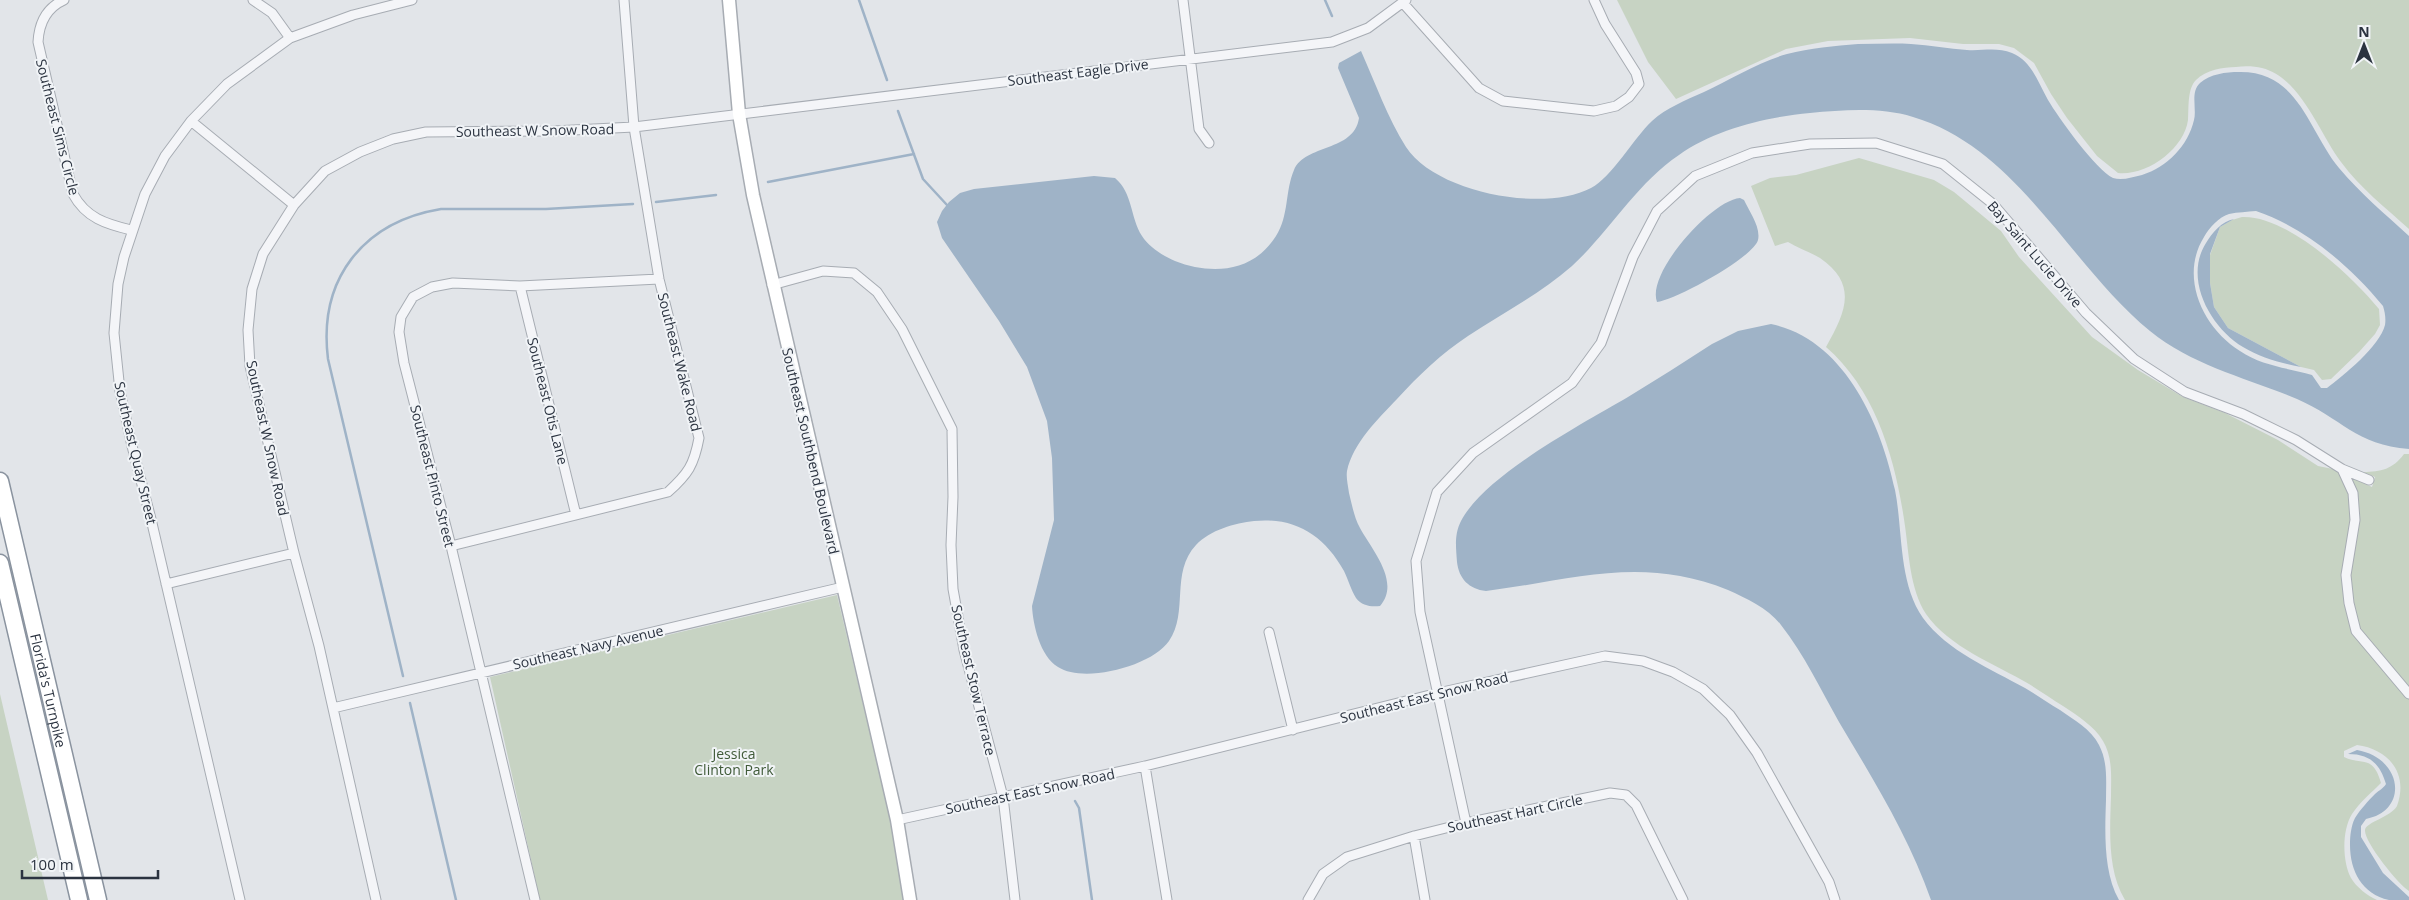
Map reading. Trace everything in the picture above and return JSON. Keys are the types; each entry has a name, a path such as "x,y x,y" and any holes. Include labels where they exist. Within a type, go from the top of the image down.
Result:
{"highway":[{"name":"Florida's Turnpike","path":"0,481 98,900"},
{"name":"Florida's Turnpike","path":"0,564 79,900"}],"street":[{"name":"Southeast Sims Circle","path":"64,0 52,7 46,14 38,32 38,42 73,194 78,204 93,218 131,230"},
{"path":"253,0 272,13 290,38"},
{"name":"Southeast Quay Street","path":"240,900 132,446 114,333 124,257 131,230 145,194 166,156 191,121 228,84 290,38 353,15 412,0"},
{"name":"Southeast Wake Road","path":"451,546 668,492 686,477 695,458 699,438 659,279 634,127 624,0"},
{"name":"Southeast Southbend Boulevard","path":"729,0 739,114 752,195 897,820 910,900"},
{"path":"1183,0 1199,129 1209,143"},
{"path":"1405,2 1479,88 1503,101 1594,111 1616,106 1629,97 1639,84 1636,73 1605,24 1594,0"},
{"name":"Southeast Eagle Drive","path":"739,114 1332,42 1368,28 1405,2"},
{"name":"Southeast W Snow Road","path":"376,900 319,646 294,553 250,366 248,330 252,289 263,254 294,205 325,171 360,152 393,139 426,132 553,131 634,127 739,114"},
{"path":"191,121 294,205"},
{"name":"Bay Saint Lucie Drive","path":"1466,823 1420,612 1416,561 1437,492 1473,453 1572,383 1601,343 1633,257 1657,211 1695,176 1752,153 1810,144 1876,143 1943,164 1993,204 2086,312 2134,359 2185,392 2243,414 2296,440 2342,469 2369,480"},
{"name":"Southeast Stow Terrace","path":"772,285 823,271 854,273 877,292 902,329 952,429 953,498 951,545 953,588 964,650 1003,797 1016,900"},
{"name":"Southeast Pinto Street","path":"535,900 451,546 404,363 399,332 401,317 413,297 432,287 454,283 520,286 659,279"},
{"name":"Southeast Otis Lane","path":"520,286 576,515"},
{"path":"2342,469 2353,493 2355,520 2346,575 2349,603 2356,631 2409,694"},
{"path":"166,584 294,553"},
{"name":"Southeast Navy Avenue","path":"333,708 843,587"},
{"path":"1269,632 1293,730"},
{"name":"Southeast East Snow Road","path":"897,820 1145,766 1438,693 1605,656 1643,661 1673,672 1703,688 1730,715 1757,753 1829,882 1836,900"},
{"path":"1145,766 1167,900"},
{"name":"Southeast Hart Circle","path":"1308,900 1323,874 1347,857 1414,836 1466,823 1610,793 1626,795 1636,805 1683,900"},
{"path":"1414,836 1425,900"}],"green space":[{"path":"1617,0 2409,0 2409,229 2373,197 2348,171 2308,108 2288,83 2276,74 2262,68 2249,66 2226,68 2210,71 2200,77 2191,88 2185,131 2172,150 2152,165 2141,170 2118,173 2097,156 2067,118 2034,63 2014,48 1999,44 1963,44 1910,38 1828,41 1786,49 1676,99 1648,62"},
{"path":"1859,158 1934,180 1954,192 2001,231 2019,257 2092,337 2138,370 2183,397 2225,413 2278,440 2318,466 2333,469 2372,487 2375,477 2363,472 2386,469 2404,454 2409,454 2409,891 2382,862 2370,844 2365,830 2370,824 2390,813 2397,806 2400,794 2398,773 2386,757 2368,747 2357,745 2344,751 2344,757 2371,764 2378,774 2381,783 2352,814 2346,828 2344,846 2346,863 2353,881 2363,891 2377,900 2125,900 2119,888 2112,863 2110,836 2111,768 2103,741 2090,726 2069,710 2029,684 1973,654 1947,636 1926,614 1913,583 1896,477 1881,429 1859,385 1844,365 1826,347 1839,323 1843,311 1844,289 1840,279 1832,268 1820,258 1788,242 1775,246 1751,186 1770,178 1796,175"},
{"path":"2242,217 2260,219 2298,236 2335,264 2379,309 2380,325 2375,334 2331,379 2322,380 2314,370 2301,367 2228,328 2214,307 2210,283 2210,255 2220,227"},
{"name":"Jessica Clinton Park","path":"837,595 894,835 903,900 540,900 490,677"},
{"path":"0,694 48,900 0,900"}],"water":[{"path":"1858,44 1911,44 1967,50 2001,50 2012,53 2025,61 2030,67 2048,100 2068,130 2097,165 2116,179 2142,175 2160,167 2182,147 2191,130 2195,116 2195,91 2200,83 2208,77 2229,72 2239,72 2259,74 2276,81 2300,105 2339,168 2364,195 2409,236 2409,449 2375,442 2350,430 2312,406 2202,362 2167,343 2150,331 2121,304 2013,181 1983,154 1950,132 1913,117 1888,112 1849,110 1794,115 1759,121 1725,131 1693,146 1679,155 1649,180 1572,266 1534,294 1449,350 1413,382 1374,423 1360,441 1350,461 1347,476 1356,520 1377,556 1386,577 1386,597 1380,606 1367,605 1358,601 1336,558 1318,538 1307,531 1283,522 1247,522 1215,531 1196,545 1188,556 1181,580 1178,618 1175,630 1169,641 1148,658 1117,670 1084,674 1070,672 1058,667 1046,656 1036,631 1032,606 1054,520 1052,458 1047,421 1027,367 999,321 942,238 937,222 949,202 960,193 974,189 1094,176 1115,178 1125,191 1138,229 1148,244 1175,261 1203,268 1230,268 1256,257 1267,248 1276,236 1283,220 1291,178 1300,162 1308,156 1339,143 1355,129 1359,118 1338,68 1339,63 1361,51 1399,136 1406,147 1421,163 1441,176 1465,187 1492,194 1546,199 1571,195 1599,183 1615,167 1652,121 1676,105 1777,57 1822,47","holes":["2256,211 2292,227 2326,250 2356,277 2383,306 2385,325 2376,342 2360,360 2327,388 2321,388 2312,375 2266,363 2240,351 2215,329 2199,300 2195,285 2194,268 2197,252 2211,227 2218,220 2229,214"]},
{"path":"1740,198 1744,200 1758,230 1758,240 1753,248 1729,267 1696,286 1666,300 1657,302 1656,289 1661,274 1684,240 1714,211 1728,202"},
{"path":"2234,219 2220,227 2210,254 2210,283 2214,307 2228,328 2301,367 2271,360 2243,347 2231,339 2220,328 2204,301 2199,287 2200,257 2206,243 2214,232 2225,222"},
{"path":"1771,324 1797,333 1819,347 1839,365 1869,412 1889,464 1895,490 1905,572 1915,604 1923,618 1933,630 1957,650 2060,710 2082,725 2096,739 2102,751 2106,772 2106,851 2110,877 2119,900 1931,900 1912,854 1890,809 1812,672 1776,619 1757,604 1728,590 1696,580 1666,574 1607,573 1486,591 1475,588 1463,578 1458,568 1457,531 1461,521 1473,504 1491,486 1536,452 1712,344 1738,331"},
{"path":"2357,750 2372,755 2384,763 2391,773 2395,784 2394,796 2389,806 2380,814 2366,819 2361,826 2361,837 2383,873 2409,897 2409,900 2389,900 2372,893 2359,880 2352,864 2350,845 2354,821 2367,803 2386,784 2381,771 2368,758 2356,754 2348,754"}],"waterway":[{"path":"859,0 887,80"},
{"path":"1325,0 1332,16"},
{"path":"898,111 923,179 947,205"},
{"path":"768,182 914,154"},
{"path":"656,202 716,195"},
{"path":"403,676 328,359 327,330 330,304 339,280 352,259 368,241 389,227 413,216 441,209 546,209 633,204"},
{"path":"410,703 456,900"},
{"path":"1075,801 1079,808 1092,900"}]}
